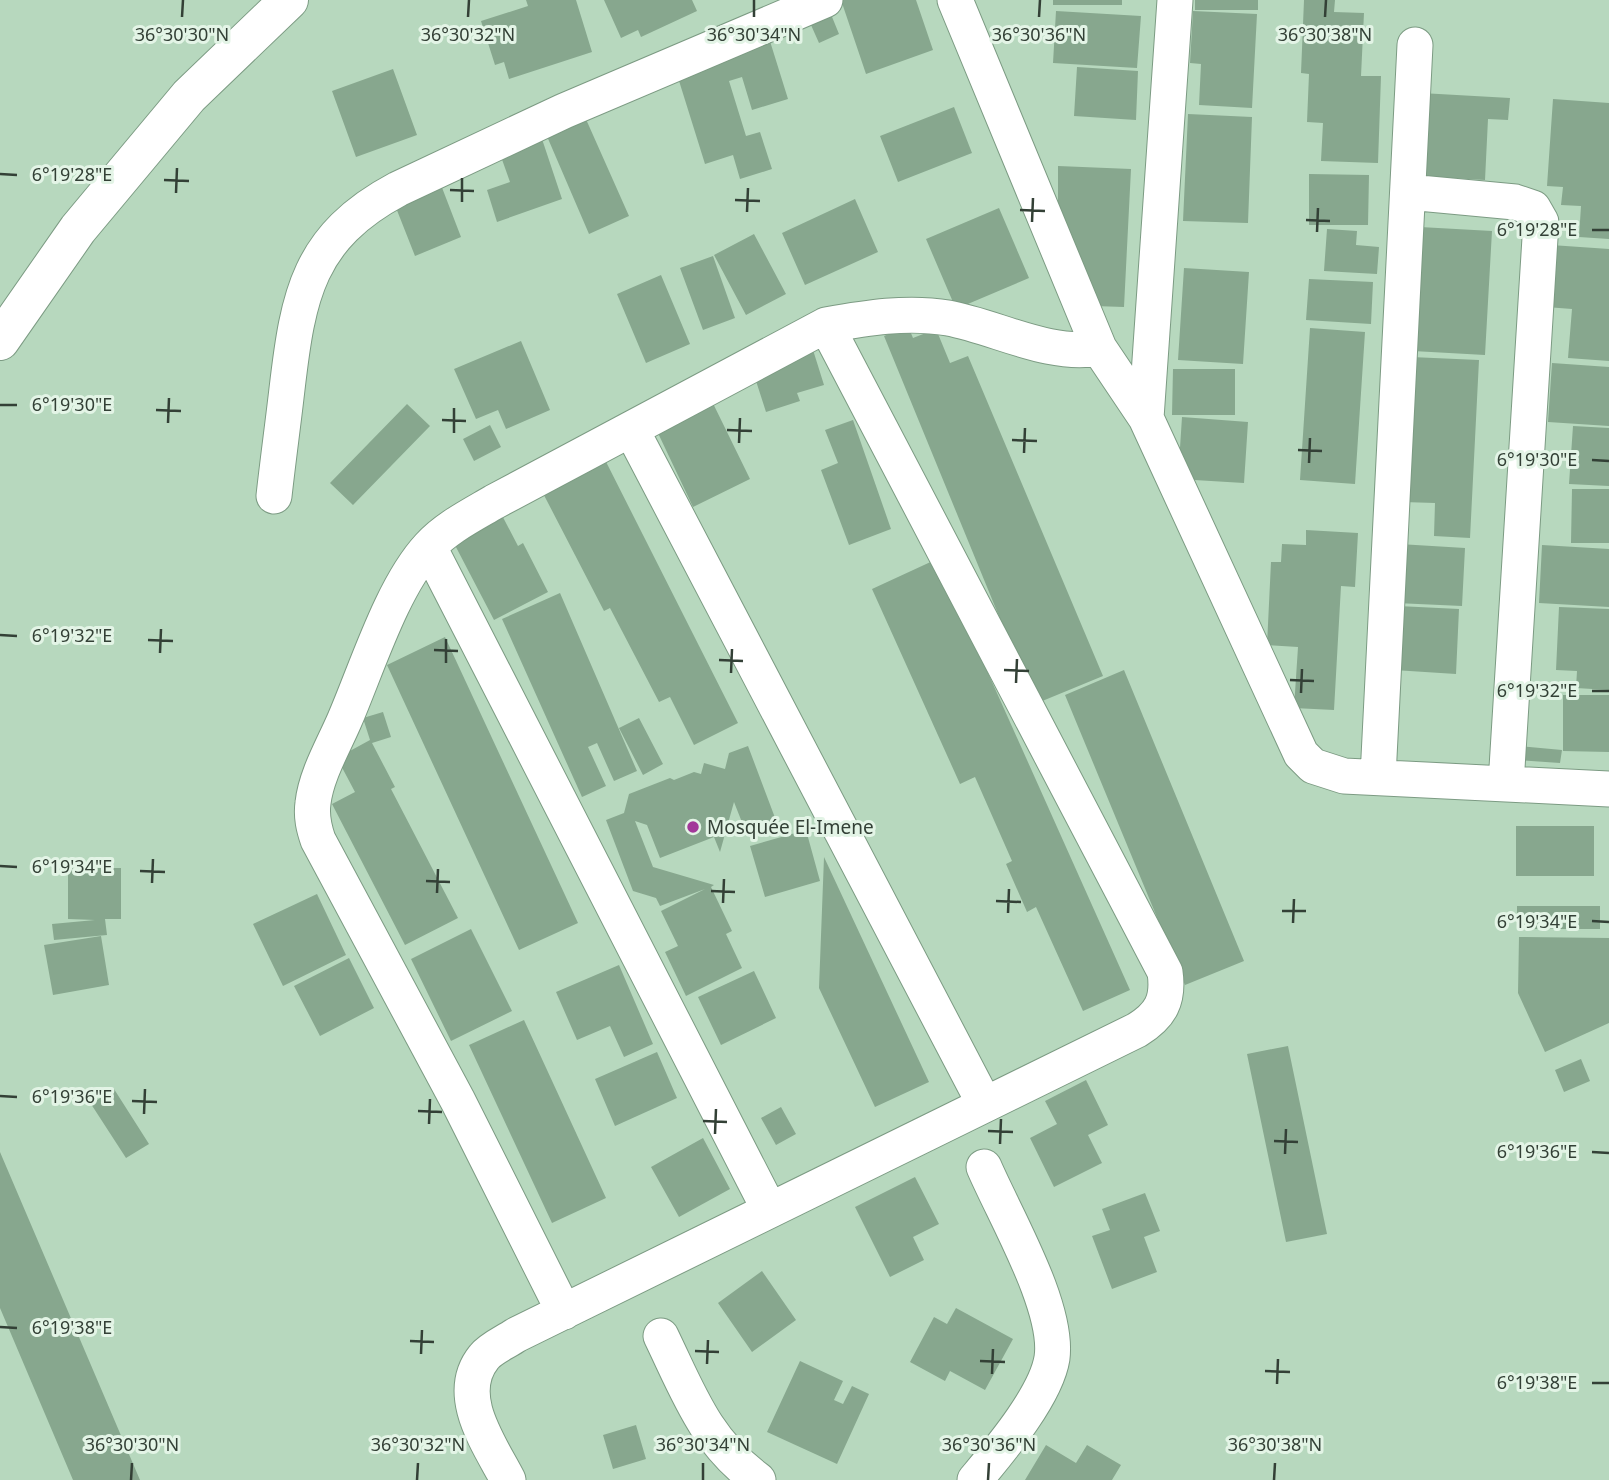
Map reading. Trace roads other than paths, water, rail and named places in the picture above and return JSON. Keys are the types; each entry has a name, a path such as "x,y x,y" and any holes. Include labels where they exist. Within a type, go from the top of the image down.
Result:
{"main road":[{"path":"0,341 78,229 189,96 289,0"}],"street":[{"path":"274,496 295,317 311,272 335,237 354,219 376,200 528,128 825,0"},
{"path":"955,0 1099,348 1146,418 1301,754 1313,766 1327,773 1609,789"},
{"path":"1146,418 1175,0"},
{"path":"1378,777 1415,45"},
{"path":"1408,192 1515,202 1534,208 1541,222 1506,783"},
{"path":"564,1312 457,1101 317,840 312,824 313,802 324,767 407,576 429,547 475,513 825,325 882,315 945,317 1061,349 1099,348"},
{"path":"508,1480 476,1416 472,1381 486,1355 516,1335 1154,1019 1164,1005 1167,987 1165,972 825,325"},
{"path":"631,429 984,1103"},
{"path":"429,547 769,1209"},
{"path":"975,1480 1040,1390 1052,1359 1051,1328 1042,1297 984,1167"},
{"path":"661,1336 705,1427 739,1466 758,1480"}],"place":[{"name":"Mosquée El-Imene","path":"693,827"}]}
